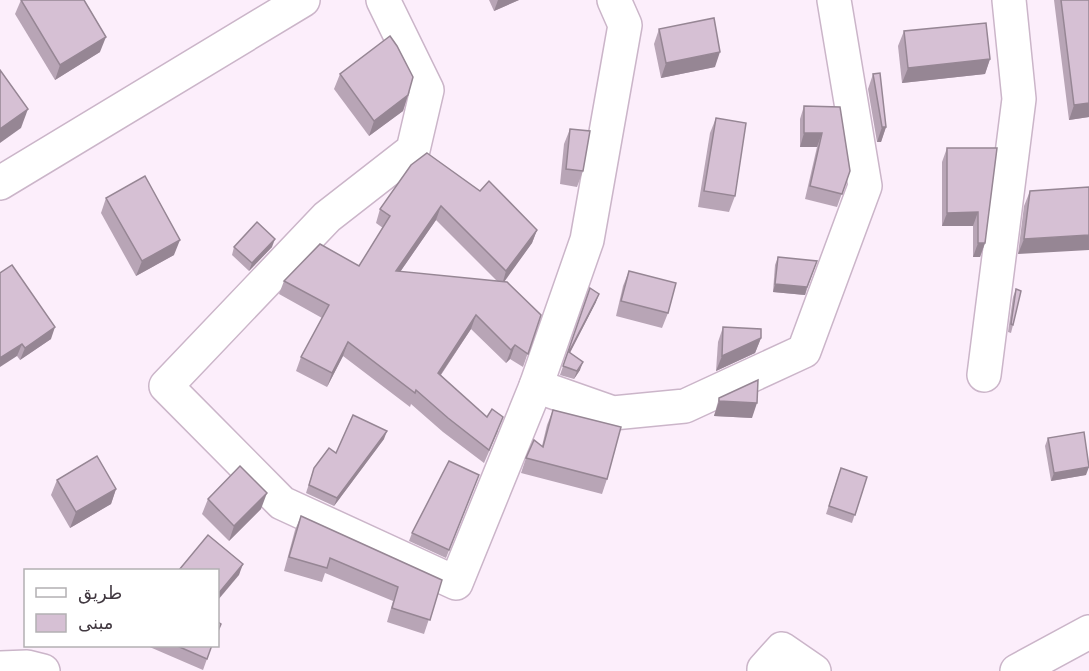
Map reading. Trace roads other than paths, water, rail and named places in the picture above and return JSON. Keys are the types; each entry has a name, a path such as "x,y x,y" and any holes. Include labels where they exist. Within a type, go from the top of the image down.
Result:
{"street":[{"path":"0,183 303,0"},
{"path":"383,0 427,90 413,150 327,217 166,386 282,503 456,583 536,386 586,240 625,25 614,0"},
{"path":"536,386 613,413 684,406 804,351 865,186 834,0"},
{"path":"984,375 1018,99 1009,0"},
{"path":"1017,671 1089,632"},
{"path":"764,671 782,649 814,671"},
{"path":"0,668 27,667 43,671"}]}
